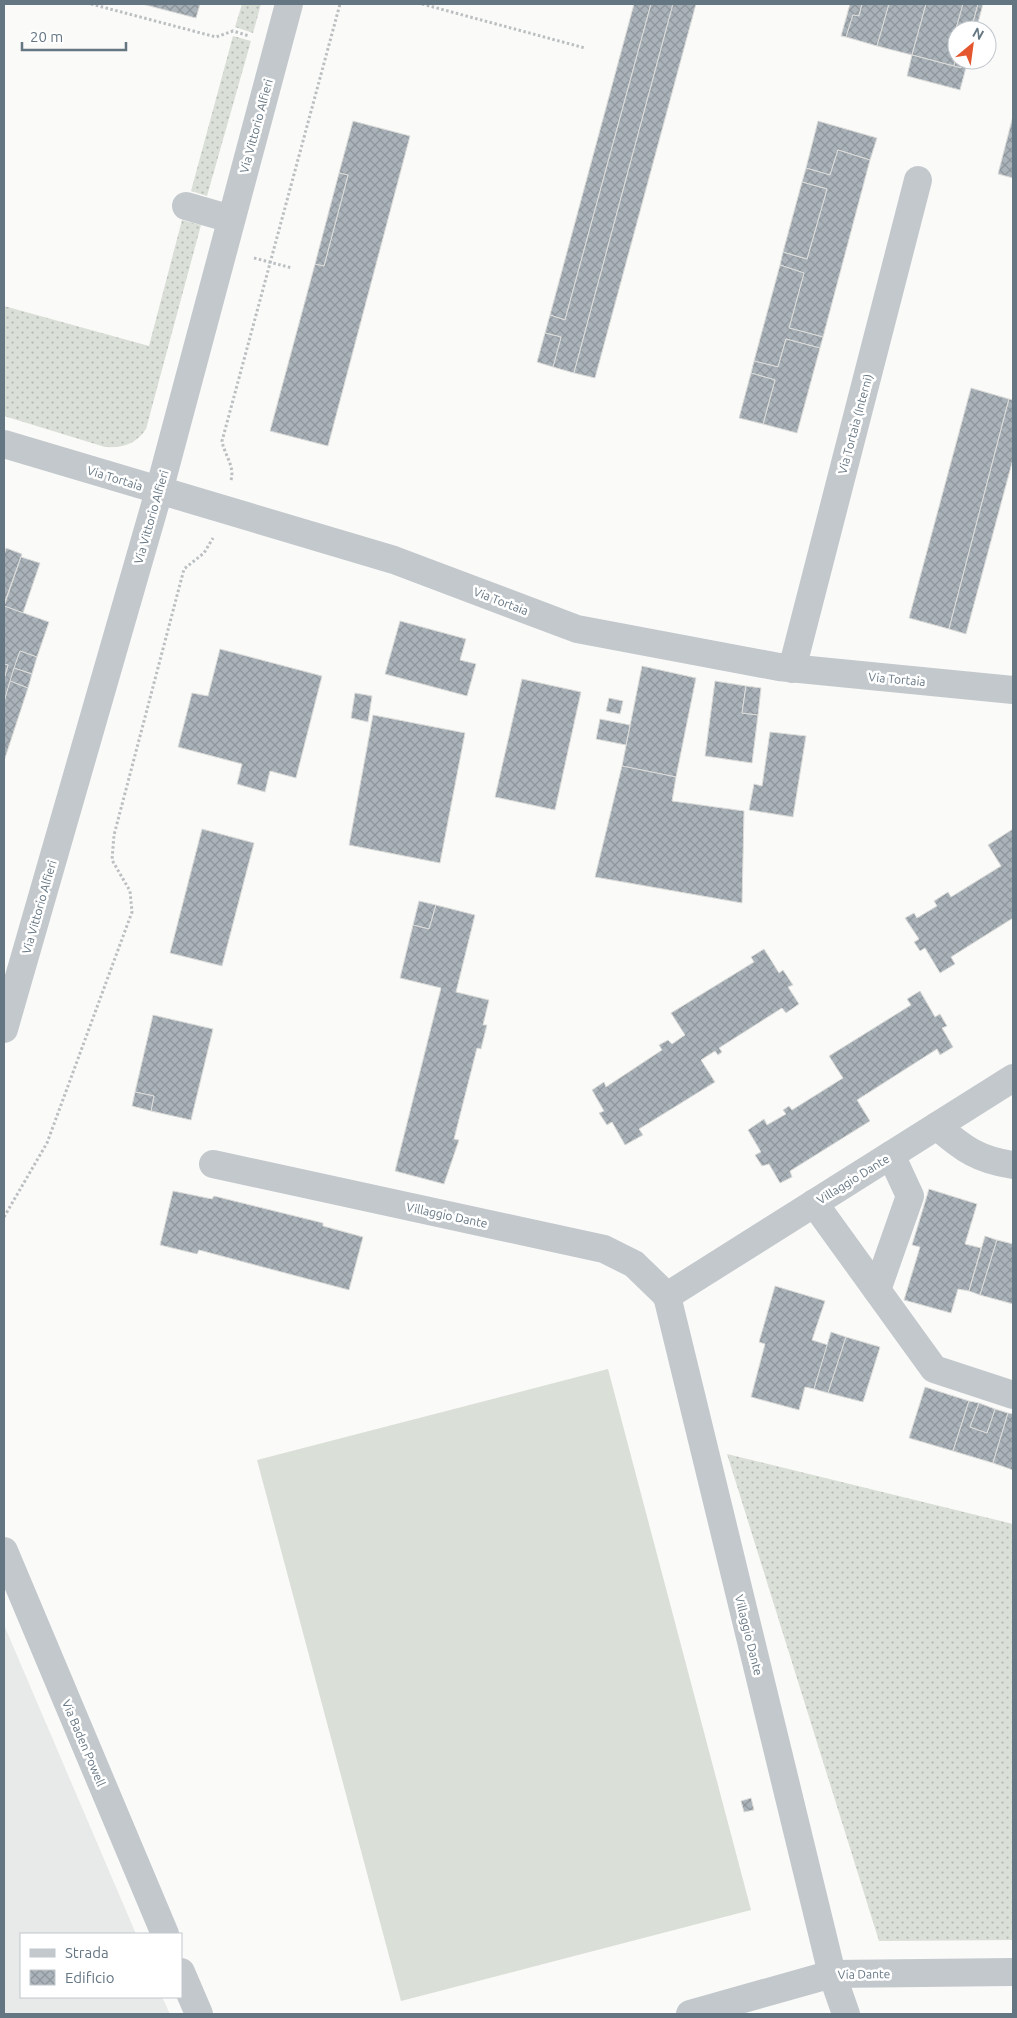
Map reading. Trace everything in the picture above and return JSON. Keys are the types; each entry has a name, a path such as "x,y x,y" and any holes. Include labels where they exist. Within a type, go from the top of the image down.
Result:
{"street":[{"name":"Via Vittorio Alfieri","path":"4,1029 158,491 289,4"},
{"name":"Via Tortaia (Interni)","path":"792,669 918,180"},
{"path":"186,206 231,218"},
{"name":"Via Tortaia","path":"4,444 394,560 577,629 792,669 1013,690"},
{"name":"Villaggio Dante","path":"666,1296 1013,1078"},
{"path":"937,1126 962,1148 995,1162 1013,1165"},
{"path":"877,1290 910,1196 891,1155"},
{"name":"Villaggio Dante","path":"213,1164 604,1249 634,1264 666,1296 832,1974 846,2014"},
{"path":"814,1203 934,1369 1013,1395"},
{"name":"Via Baden Powell","path":"4,1551 165,1933"},
{"name":"Via Dante","path":"690,2014 832,1974 1013,1972"},
{"path":"182,1974 199,2014"}],"path":[{"path":"91,4 216,37 234,31 254,38"},
{"path":"230,482 233,474 230,462 224,453 222,441 340,4"},
{"path":"422,4 585,48"},
{"path":"251,256 270,264 292,268"},
{"path":"4,1217 47,1143 132,912 130,891 112,860 114,835 184,569 211,545 216,532"}],"shaded area":[{"path":"242,4 261,4 253,33 235,27"},
{"path":"233,36 251,41 207,196 191,191"},
{"path":"182,220 201,225 146,429 142,434 133,442 123,446 105,447 4,416 4,306 149,346"},
{"path":"608,1369 751,1910 401,2001 257,1460"},
{"path":"727,1454 1013,1524 1013,1940 879,1941"},
{"path":"4,1625 136,1933 20,1933 20,1998 162,1998 170,2014 4,2014"}],"building":[{"path":"142,4 200,4 196,18"},
{"path":"634,4 651,4 565,320 550,315"},
{"path":"651,4 673,4 574,373 553,367 561,337 545,333 550,315 565,320"},
{"path":"673,4 696,4 595,378 574,373"},
{"path":"850,4 862,4 859,16 853,15 846,37 841,36"},
{"path":"862,4 889,4 877,46 846,37 853,15 859,16"},
{"path":"889,4 926,4 912,55 877,46"},
{"path":"926,4 963,4 958,20 947,20 947,64 912,55"},
{"path":"963,4 978,4 974,20 958,20"},
{"path":"978,4 983,4 979,20 974,20"},
{"path":"912,55 947,64 947,70 965,70 960,90 907,76"},
{"path":"1013,116 1013,178 998,174"},
{"path":"353,121 410,136 328,446 270,431 315,264 324,266 348,175 339,173"},
{"path":"818,121 877,138 870,160 838,150 830,175 806,168"},
{"path":"838,150 870,160 823,337 789,328 804,273 780,265 783,252 807,259 827,189 802,182 806,168 830,175"},
{"path":"339,173 348,175 324,266 315,264"},
{"path":"802,182 827,189 807,259 783,252"},
{"path":"780,265 804,273 789,328 823,337 820,348 786,339 778,367 754,361"},
{"path":"545,333 561,337 553,367 537,362"},
{"path":"786,339 820,348 797,433 763,424 775,380 751,373 754,361 778,367"},
{"path":"751,373 775,380 763,424 739,418"},
{"path":"971,388 1009,399 949,629 909,618"},
{"path":"1009,399 1013,400 1013,459 966,634 949,629"},
{"path":"6,548 22,554 4,604 4,555"},
{"path":"21,557 40,563 23,613 4,606"},
{"path":"4,606 49,622 37,657 20,651 4,702 4,679 8,665 4,664"},
{"path":"400,621 466,639 460,660 476,664 467,696 385,674"},
{"path":"220,649 322,676 296,778 270,771 265,792 237,784 242,764 178,747 192,693 208,696"},
{"path":"20,651 37,657 32,674 14,668"},
{"path":"4,664 8,665 4,679"},
{"path":"642,666 696,678 676,777 622,766"},
{"path":"14,668 32,674 28,688 10,681"},
{"path":"522,679 581,692 555,810 495,797"},
{"path":"10,681 28,688 4,761 4,702"},
{"path":"715,681 746,686 742,713 758,715 752,763 705,756"},
{"path":"746,686 761,688 758,715 742,713"},
{"path":"355,693 372,696 368,722 351,718"},
{"path":"609,698 623,701 620,714 606,711"},
{"path":"373,715 465,733 440,863 349,845"},
{"path":"600,719 630,725 626,745 596,739"},
{"path":"770,732 806,736 793,817 749,810 754,784 762,786"},
{"path":"622,766 676,777 672,801 744,811 742,903 595,877"},
{"path":"202,829 254,843 222,966 170,953"},
{"path":"1013,829 1013,918 951,957 955,964 940,973 925,948 920,951 914,942 919,939 905,918 914,913 917,918 937,906 934,901 948,892 951,897 1001,866 988,845"},
{"path":"419,901 436,905 429,929 413,925"},
{"path":"436,905 475,915 456,992 489,1000 483,1025 487,1025 481,1049 477,1048 454,1139 459,1140 444,1184 395,1171 441,988 400,978 413,925 429,929"},
{"path":"764,949 779,973 783,970 793,985 788,987 799,1004 786,1013 782,1008 719,1048 722,1052 718,1055 715,1051 701,1060 715,1082 639,1129 643,1135 625,1145 612,1122 607,1125 599,1113 604,1111 592,1090 604,1082 606,1087 662,1050 659,1045 668,1040 672,1044 685,1035 671,1013 754,962 751,957"},
{"path":"920,991 935,1017 940,1014 947,1026 942,1028 953,1047 940,1055 937,1049 857,1100 870,1121 790,1171 792,1177 780,1183 769,1164 762,1166 755,1155 761,1152 748,1130 764,1119 767,1125 786,1114 783,1110 789,1106 792,1110 843,1078 829,1056 911,1005 907,999"},
{"path":"153,1015 213,1029 191,1120 151,1111 154,1096 135,1092"},
{"path":"135,1092 154,1096 151,1111 132,1106"},
{"path":"929,1189 977,1204 965,1244 981,1248 969,1291 958,1289 951,1313 904,1300 920,1247 912,1245"},
{"path":"173,1191 212,1199 214,1196 323,1223 323,1226 363,1237 349,1290 199,1250 197,1254 160,1245"},
{"path":"985,1236 997,1240 980,1295 969,1291"},
{"path":"997,1240 1013,1244 1013,1304 980,1295"},
{"path":"775,1286 825,1301 812,1340 828,1345 814,1389 805,1387 799,1410 751,1397 765,1344 759,1342"},
{"path":"831,1332 846,1337 828,1393 814,1389"},
{"path":"846,1337 880,1347 863,1402 828,1393"},
{"path":"925,1387 969,1401 953,1451 909,1438"},
{"path":"969,1401 979,1403 970,1427 987,1433 995,1409 1008,1413 993,1463 953,1451"},
{"path":"979,1403 995,1409 987,1433 970,1427"},
{"path":"1008,1413 1013,1414 1013,1470 993,1463"},
{"path":"751,1798 754,1810 744,1812 741,1801"}]}
